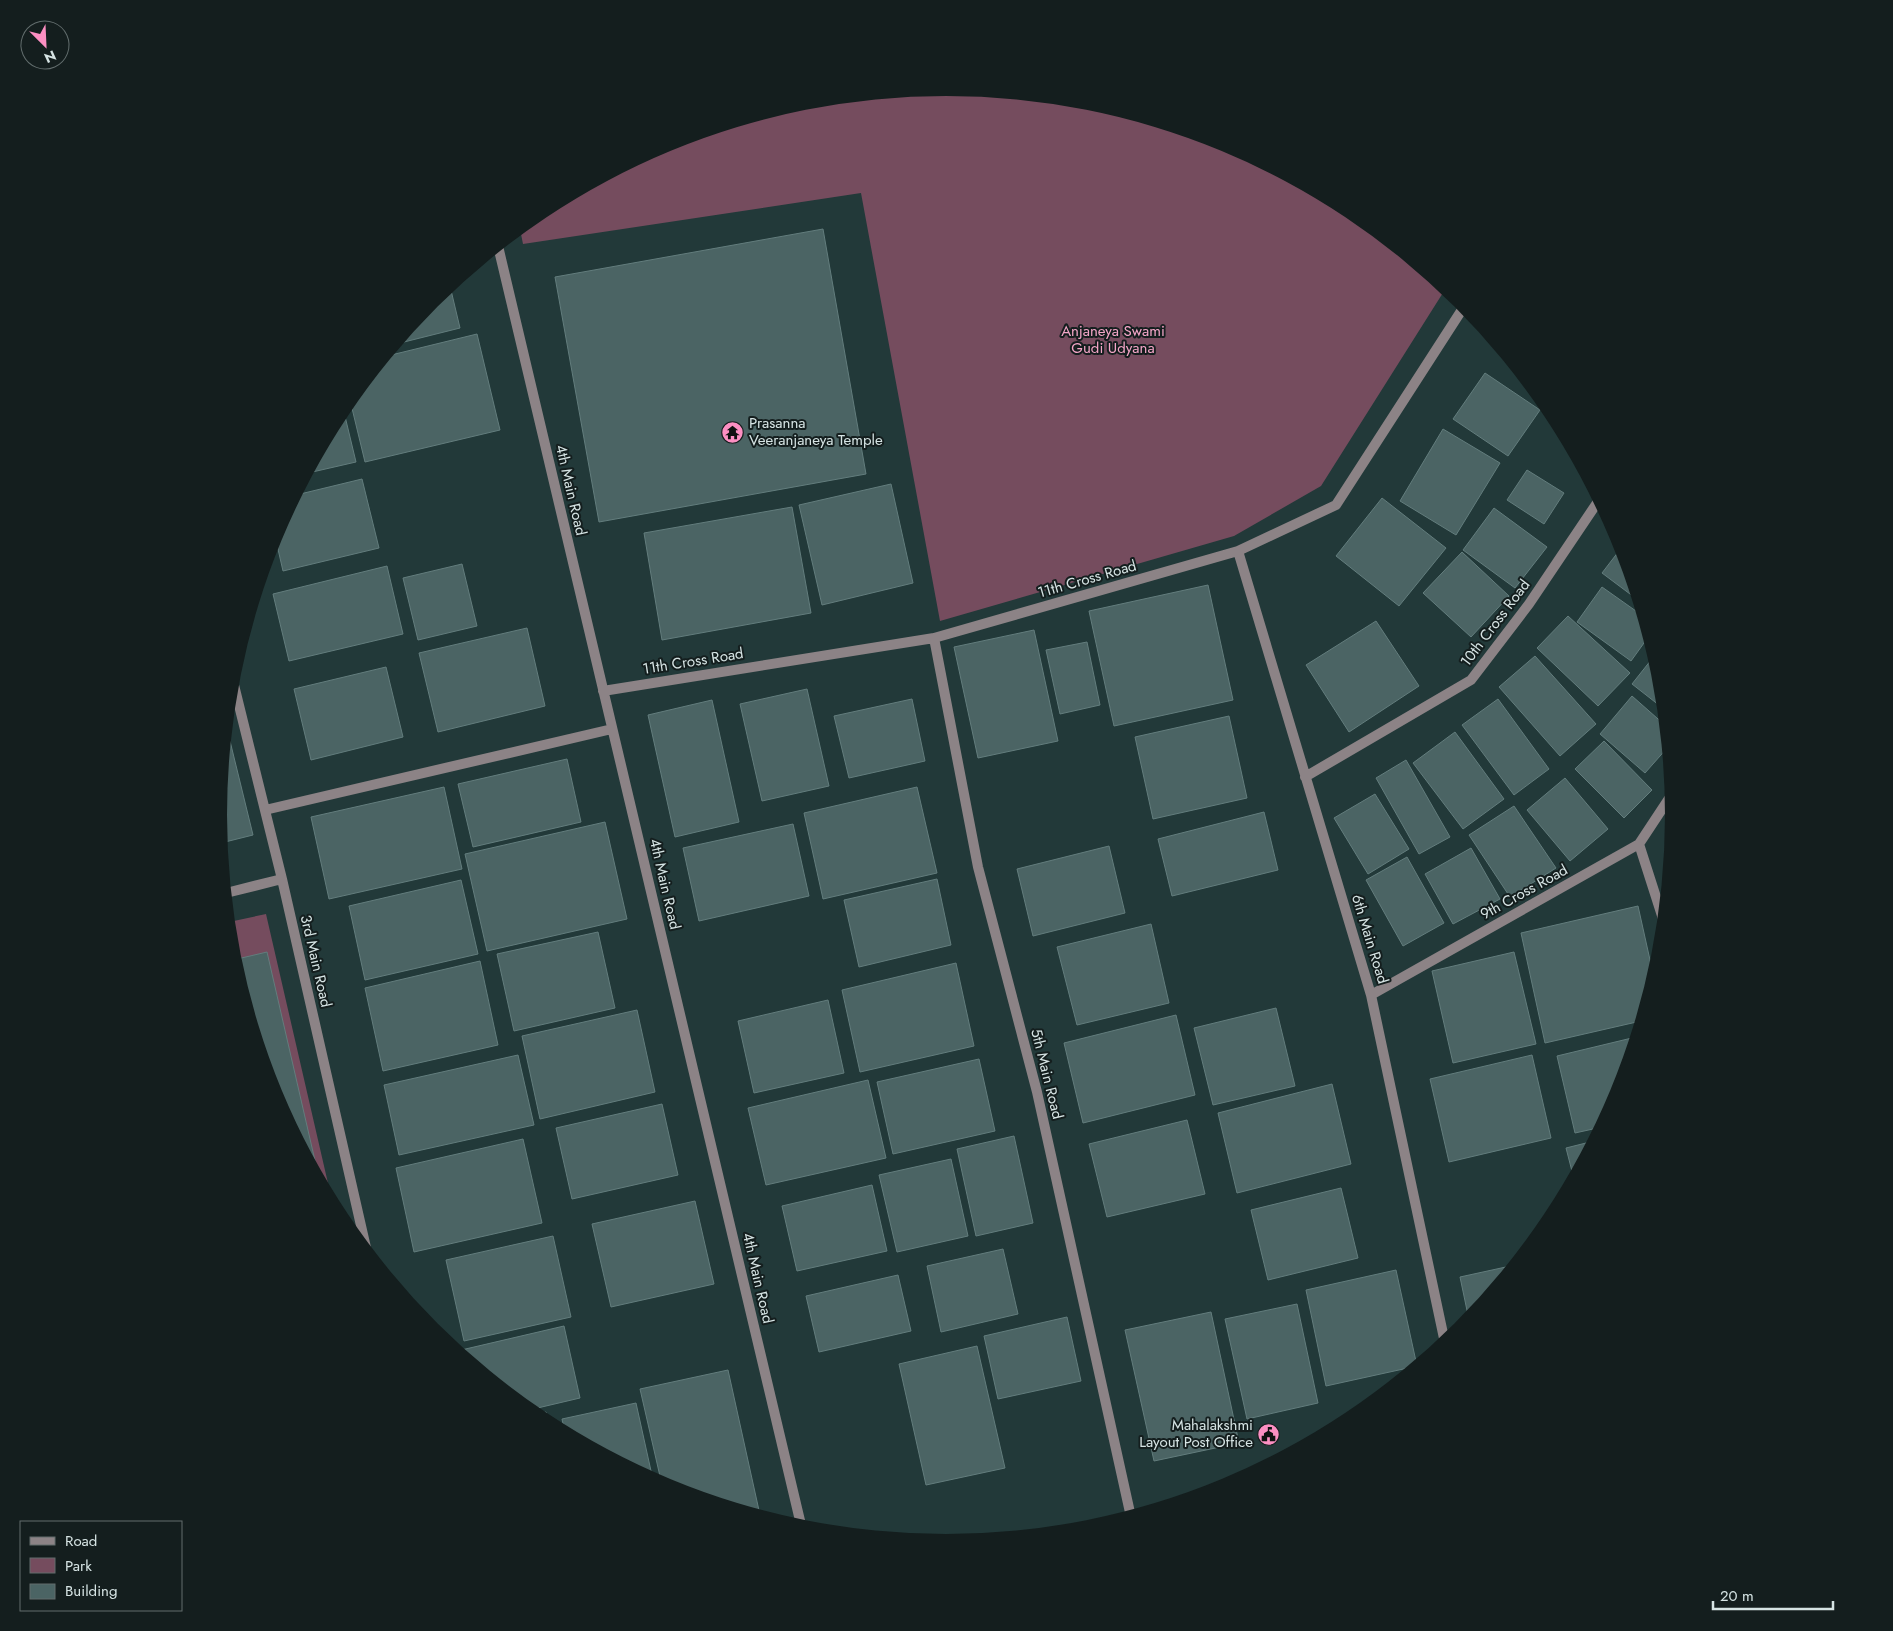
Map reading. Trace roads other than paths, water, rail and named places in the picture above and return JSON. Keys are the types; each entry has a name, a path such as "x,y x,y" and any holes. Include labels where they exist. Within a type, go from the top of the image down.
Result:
{"street":[{"name":"4th Main Road","path":"500,253 800,1520"},
{"name":"11th Cross Road","path":"603,691 934,638 1238,550 1336,504 1460,312"},
{"name":"10th Cross Road","path":"1305,777 1471,680 1529,604 1596,505"},
{"name":"6th Main Road","path":"1238,550 1371,995 1443,1335"},
{"name":"5th Main Road","path":"934,638 978,867 1037,1092 1130,1511"},
{"name":"3rd Main Road","path":"237,698 282,880 365,1238"},
{"path":"264,810 612,729"},
{"name":"9th Cross Road","path":"1371,995 1639,844 1665,804"},
{"path":"1639,844 1660,909"},
{"path":"231,892 282,880"}],"place":[{"name":"Prasanna Veeranjaneya Temple","path":"733,432"},
{"name":"Mahalakshmi Layout Post Office","path":"1269,1434"}],"park label":[{"name":"Anjaneya Swami Gudi Udyana","path":"1113,340"}]}
